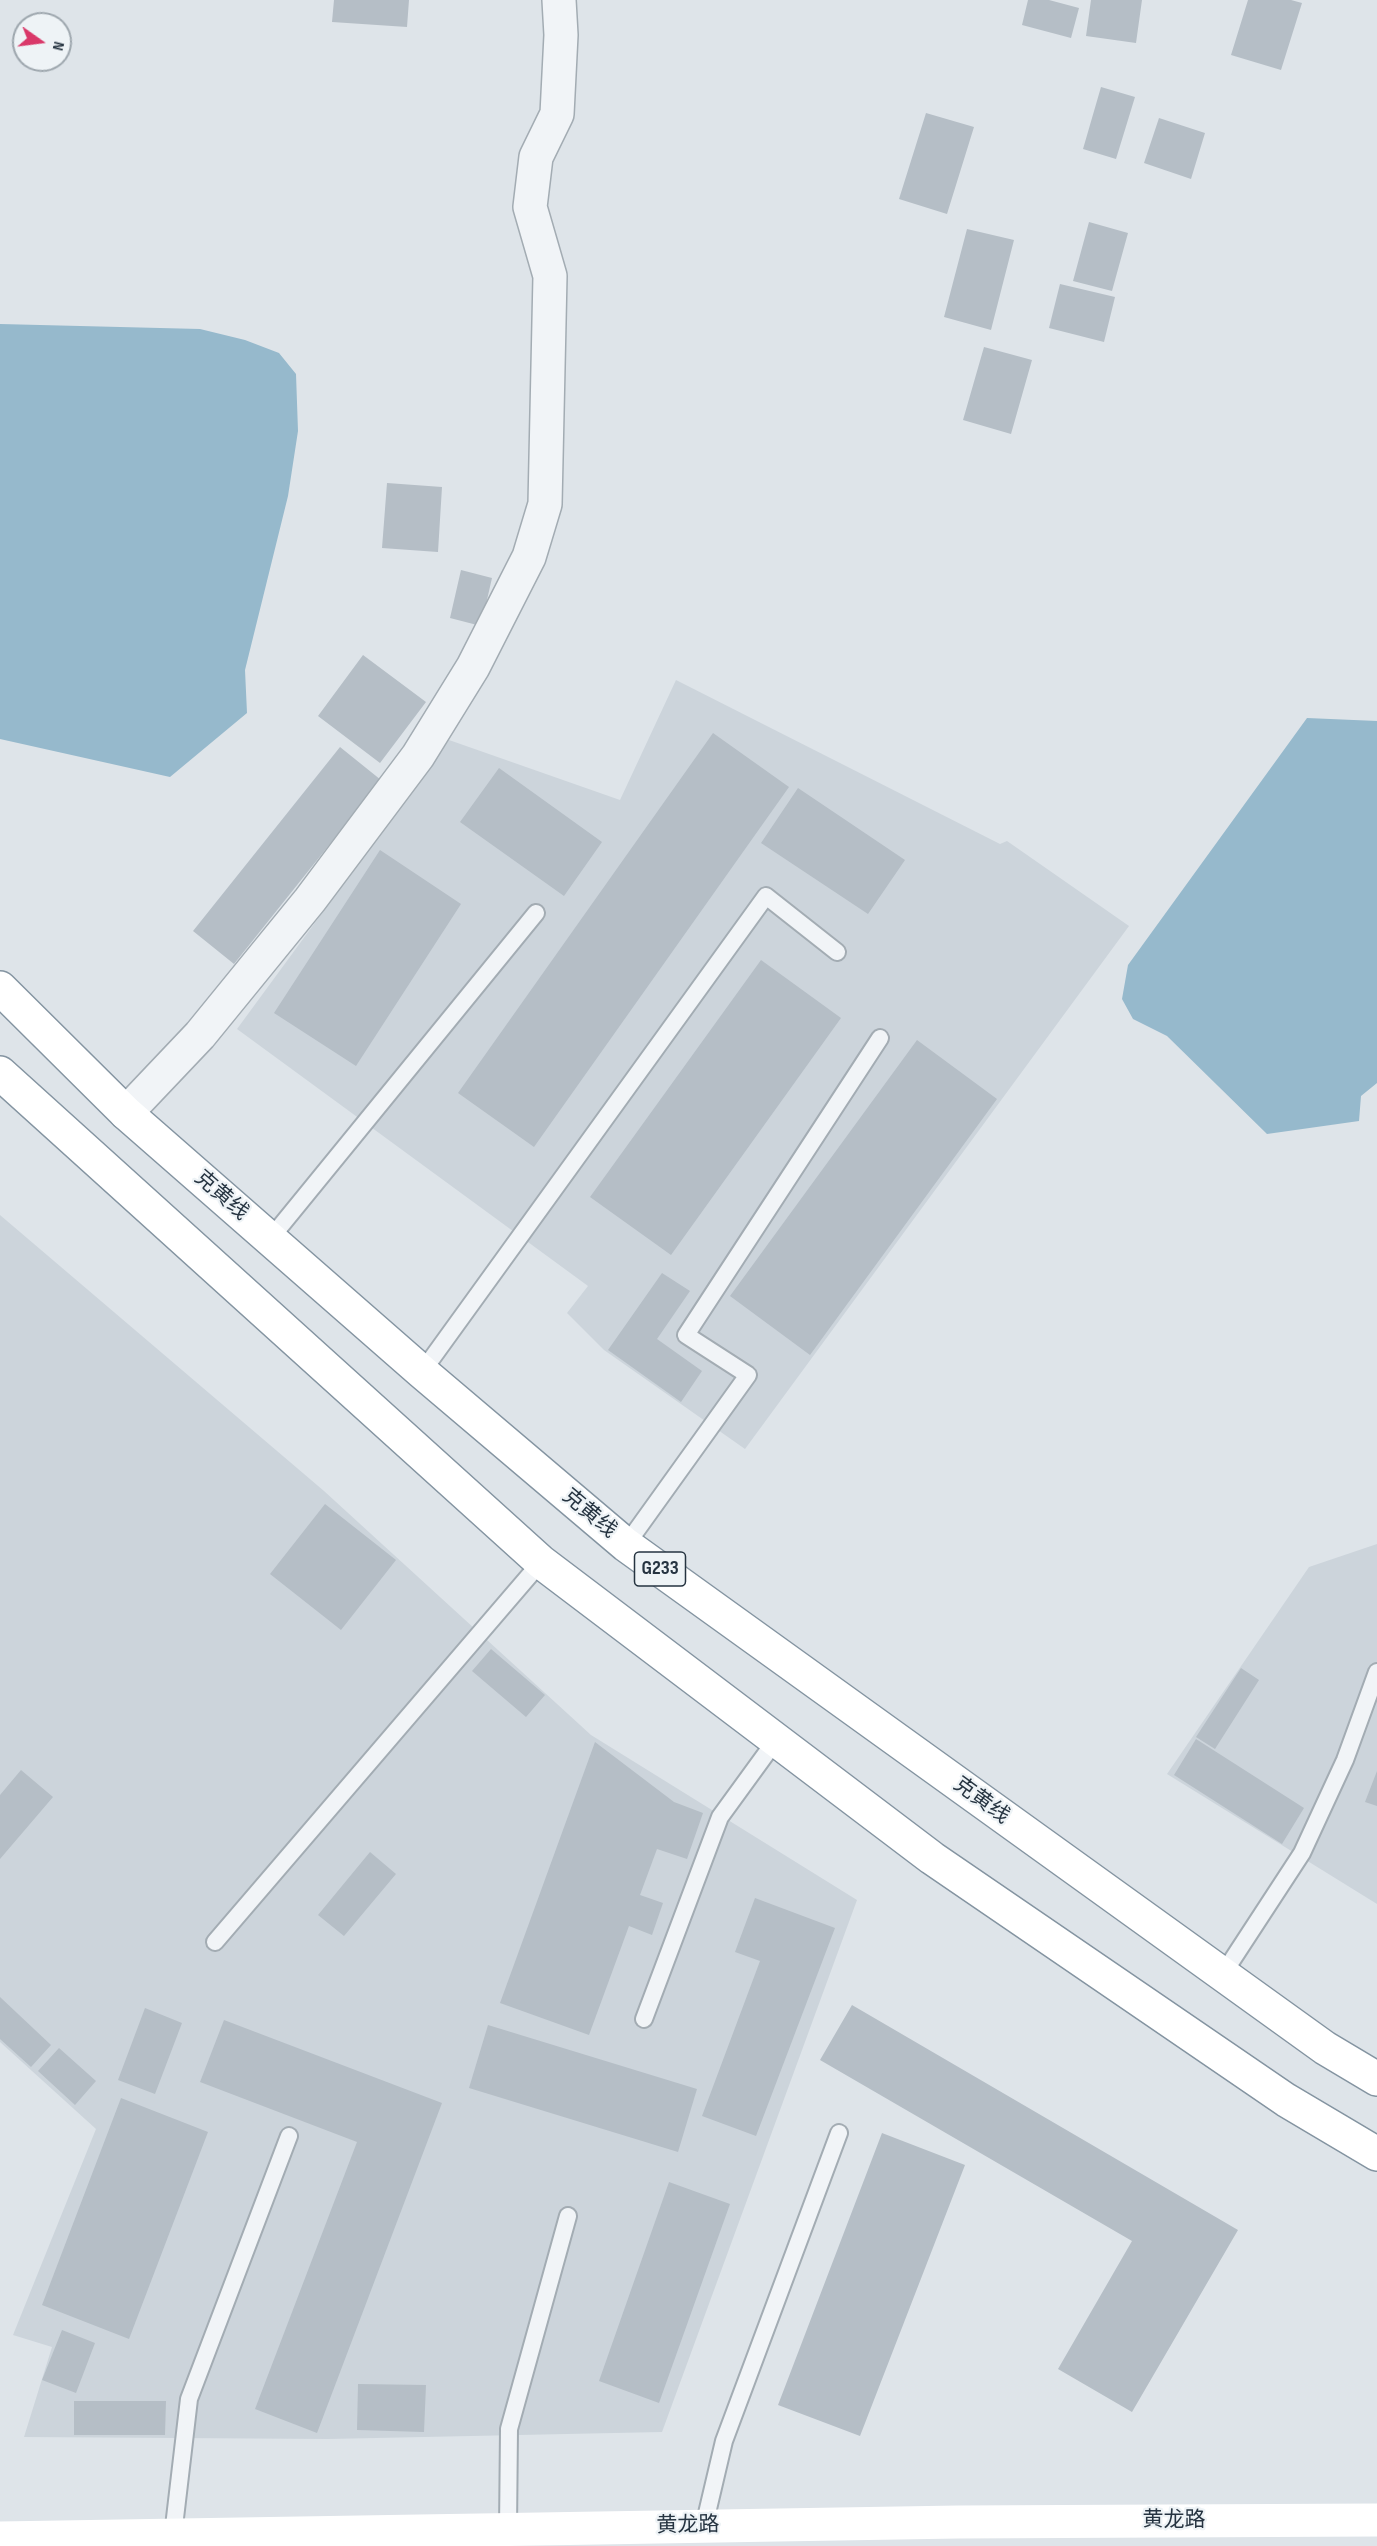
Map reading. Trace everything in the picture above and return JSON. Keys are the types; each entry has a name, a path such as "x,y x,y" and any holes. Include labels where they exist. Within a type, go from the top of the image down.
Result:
{"main road":[{"name":"克黄线","path":"0,988 126,1113 422,1372 626,1545 1325,2048 1377,2079"},
{"path":"0,1073 541,1562 941,1865 1286,2100 1377,2154"},
{"name":"黄龙路","path":"0,2538 54,2541 173,2535 457,2538 508,2529 1377,2520"}],"street":[{"path":"126,1113 200,1035 310,900 418,756 473,667 529,557 545,504 550,276 530,207 536,157 557,114 561,35 559,0"}],"lane":[{"path":"422,1372 766,896 837,952"},
{"path":"270,1239 536,913"},
{"path":"626,1545 747,1375 686,1335 880,1038"},
{"path":"215,1942 541,1562"},
{"path":"1223,1974 1302,1853 1345,1760 1377,1672"},
{"path":"644,2019 720,1817 776,1740"},
{"path":"704,2526 724,2441 839,2133"},
{"path":"173,2535 189,2399 289,2136"},
{"path":"508,2529 509,2429 568,2216"}],"shaded area":[{"path":"676,680 1000,844 1007,841 1129,926 745,1449 604,1350 567,1313 588,1286 237,1029 449,740 620,800"},
{"path":"0,1215 324,1491 591,1735 857,1900 662,2432 328,2439 24,2437 52,2347 13,2335 96,2129 0,2042"},
{"path":"1377,1544 1377,1904 1167,1774 1309,1567"}],"water":[{"path":"0,324 200,329 245,340 279,353 296,374 298,431 288,496 245,670 247,713 170,777 0,739"},
{"path":"1307,718 1377,721 1377,1083 1361,1096 1359,1121 1267,1134 1167,1036 1133,1019 1122,999 1128,965"}],"building":[{"path":"334,0 409,0 407,27 332,22"},
{"path":"1028,0 1049,0 1079,8 1071,38 1022,25"},
{"path":"1091,0 1142,0 1136,43 1086,36"},
{"path":"1248,0 1291,0 1302,3 1281,70 1231,55"},
{"path":"1101,87 1135,97 1116,159 1083,149"},
{"path":"926,113 974,127 947,214 899,199"},
{"path":"1159,118 1205,133 1191,179 1144,163"},
{"path":"1089,222 1128,233 1112,291 1073,281"},
{"path":"967,229 1014,240 991,330 944,317"},
{"path":"1060,284 1115,297 1104,342 1049,328"},
{"path":"984,347 1032,360 1011,434 963,420"},
{"path":"387,483 442,487 438,552 382,548"},
{"path":"461,570 492,578 481,626 450,618"},
{"path":"363,655 426,702 380,763 318,716"},
{"path":"713,733 789,787 534,1147 458,1093"},
{"path":"340,747 381,780 234,964 193,931"},
{"path":"499,768 602,842 564,896 460,822"},
{"path":"798,788 905,860 868,914 761,843"},
{"path":"380,850 461,904 356,1066 274,1013"},
{"path":"761,960 841,1018 671,1255 590,1197"},
{"path":"917,1040 997,1099 810,1355 730,1296"},
{"path":"662,1273 690,1291 657,1339 702,1371 681,1402 608,1350"},
{"path":"325,1504 396,1560 341,1630 270,1574"},
{"path":"491,1649 545,1695 526,1717 472,1671"},
{"path":"1241,1668 1259,1680 1215,1749 1196,1737"},
{"path":"1196,1739 1304,1808 1282,1844 1174,1775"},
{"path":"595,1742 674,1802 703,1813 687,1859 657,1849 640,1895 663,1903 652,1935 629,1926 589,2035 500,2003"},
{"path":"21,1770 53,1797 0,1859 0,1795"},
{"path":"1377,1771 1377,1806 1365,1802"},
{"path":"370,1852 396,1874 344,1936 318,1915"},
{"path":"755,1898 835,1928 756,2136 702,2116 760,1961 735,1952"},
{"path":"0,1997 51,2045 31,2067 0,2039"},
{"path":"852,2005 1238,2230 1132,2412 1058,2369 1132,2241 820,2060"},
{"path":"145,2008 182,2023 155,2094 118,2080"},
{"path":"224,2020 442,2103 317,2433 255,2409 357,2142 200,2082"},
{"path":"488,2025 697,2089 678,2152 469,2088"},
{"path":"59,2048 96,2081 75,2105 38,2071"},
{"path":"121,2098 208,2132 129,2339 42,2305"},
{"path":"882,2133 965,2165 860,2436 778,2405"},
{"path":"669,2182 730,2204 659,2403 599,2381"},
{"path":"62,2330 95,2343 76,2393 42,2380"},
{"path":"358,2384 426,2385 424,2432 357,2430"},
{"path":"74,2401 166,2401 165,2435 74,2435"}]}
